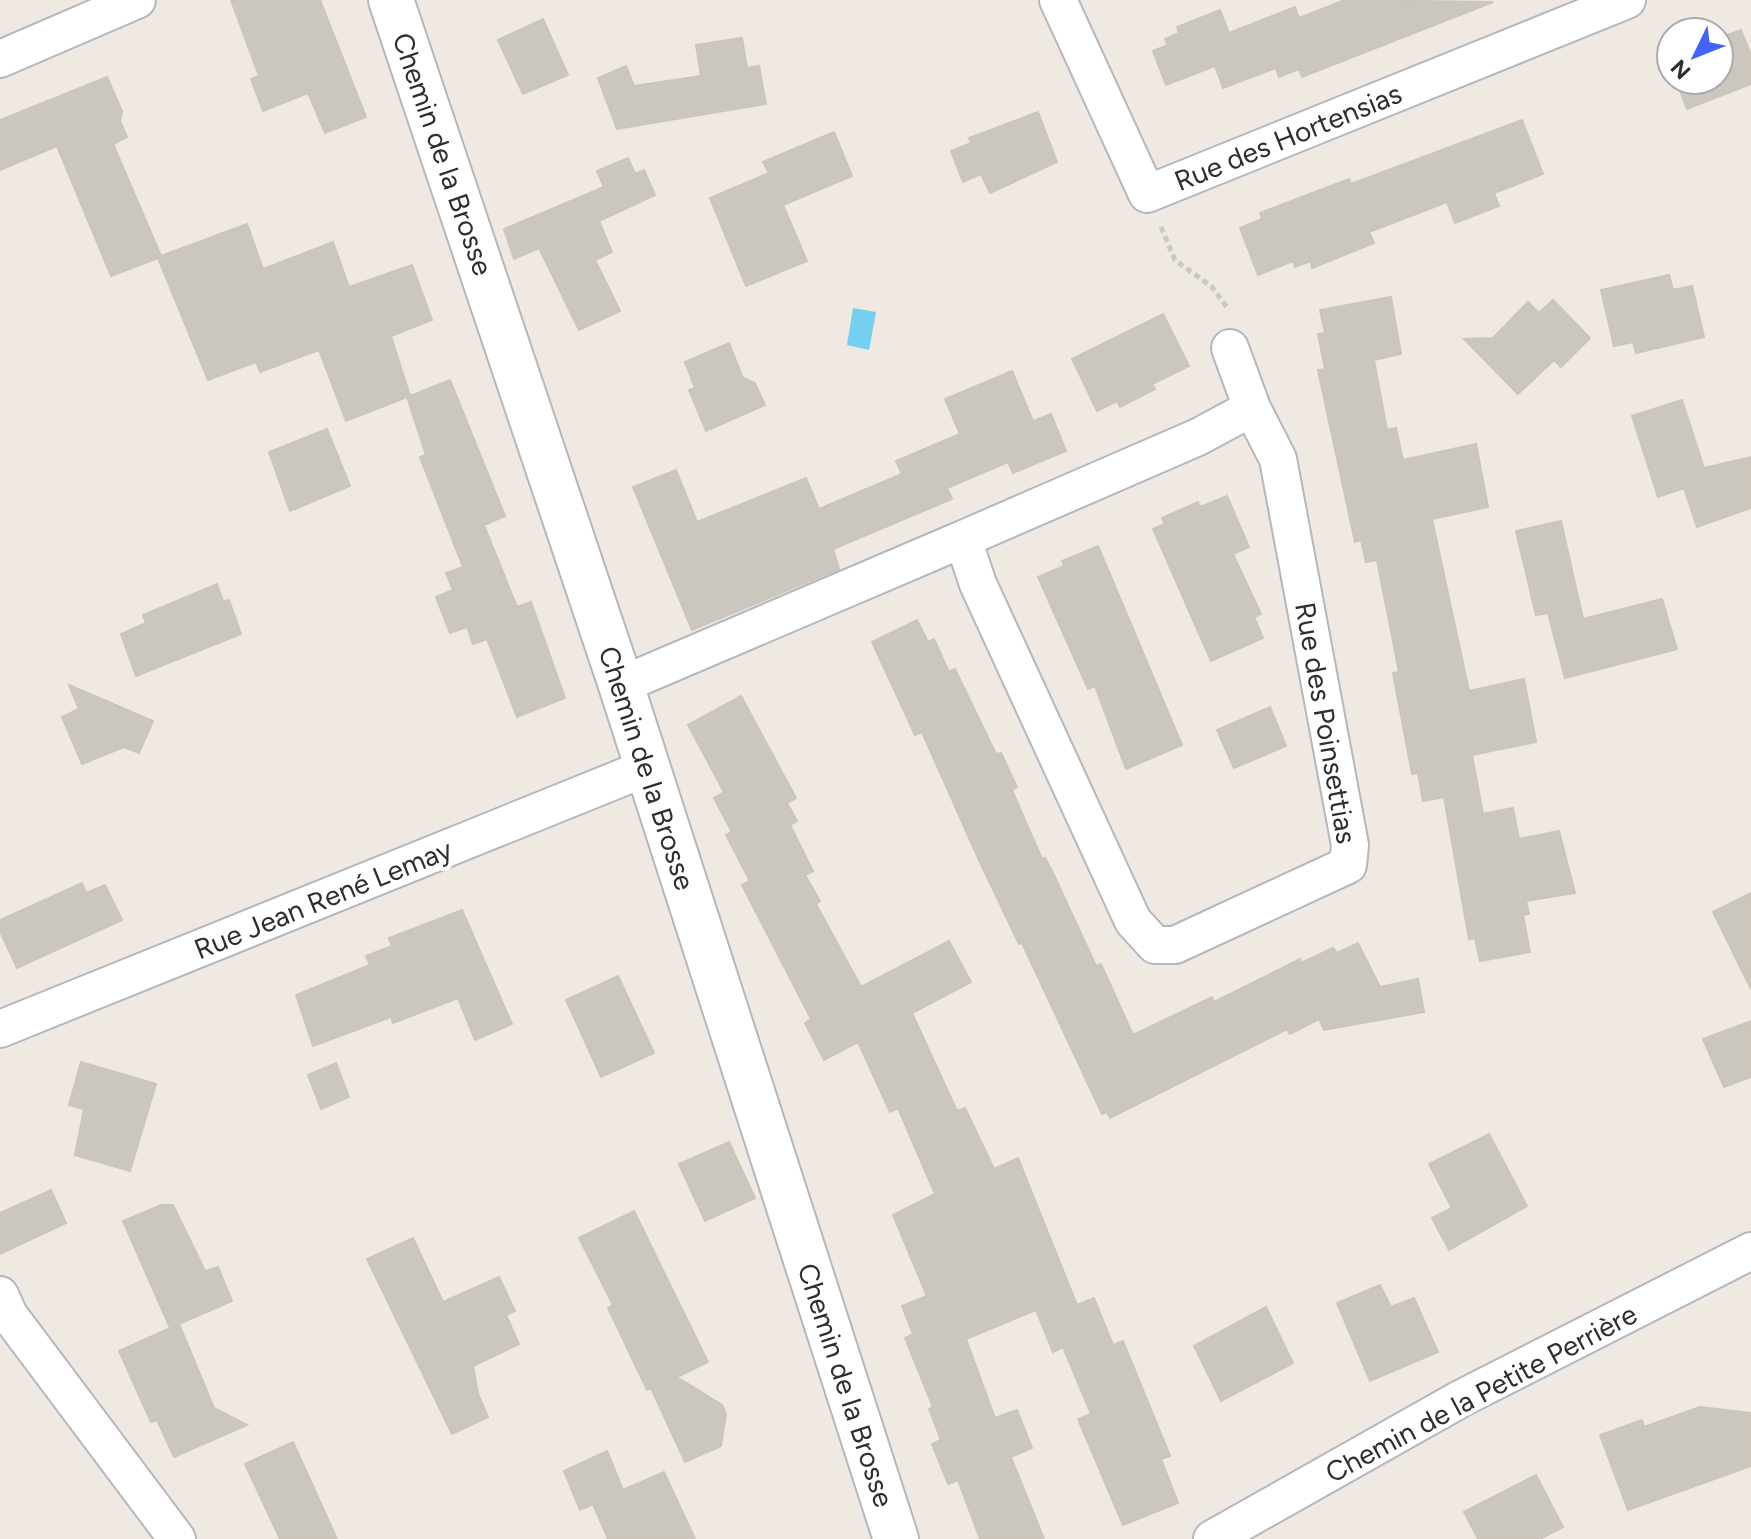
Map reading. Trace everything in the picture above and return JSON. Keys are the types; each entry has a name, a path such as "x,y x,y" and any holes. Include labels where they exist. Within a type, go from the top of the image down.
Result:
{"street":[{"path":"0,59 137,0"},
{"name":"Chemin de la Brosse","path":"391,0 621,685 896,1539"},
{"name":"Rue des Hortensias","path":"1058,0 1147,194 1627,0"},
{"name":"Rue des Poinsettias","path":"963,539 978,584 1133,921 1155,945 1175,945 1348,865 1350,845 1278,459 1252,408 1230,348"},
{"path":"621,685 1198,437 1252,408"},
{"name":"Rue Jean René Lemay","path":"0,1029 646,768"},
{"name":"Chemin de la Petite Perrière","path":"1212,1539 1462,1398 1751,1251"},
{"path":"3,1310 177,1539"}],"path":[{"path":"1147,194 1175,260 1212,287 1236,320 1230,348"}],"water":[{"path":"853,308 876,312 869,350 847,345"}],"building":[{"path":"231,0 320,0 366,117 325,133 308,93 263,111 251,79 259,76"},
{"path":"1345,0 1493,2 1302,77 1299,69 1279,77 1276,68 1223,88 1215,66 1166,85 1153,51 1168,45 1165,39 1179,33 1177,27 1220,10 1229,33 1295,7 1299,18"},
{"path":"543,19 568,75 523,94 498,40"},
{"path":"1741,30 1751,55 1751,84 1735,90 1735,32"},
{"path":"742,38 747,68 759,66 766,104 617,129 598,78 626,66 634,86 701,76 696,45"},
{"path":"107,77 122,111 120,121 127,137 113,144 161,256 247,224 263,269 333,242 349,287 412,265 432,320 391,336 410,396 450,380 505,516 484,525 517,607 531,602 565,698 517,717 487,639 473,644 467,627 450,633 436,597 453,590 446,573 463,567 420,457 426,455 407,397 346,421 319,350 260,372 256,362 208,380 158,258 111,276 57,146 0,170 0,120"},
{"path":"1682,96 1720,96 1687,109"},
{"path":"1038,112 1057,162 990,193 981,174 963,182 951,151 971,143 969,138"},
{"path":"1522,120 1543,174 1494,193 1499,206 1455,223 1447,202 1369,232 1374,243 1312,268 1311,261 1295,267 1293,261 1258,275 1240,228 1262,219 1260,213 1349,179 1351,184"},
{"path":"834,132 852,176 783,205 807,261 746,286 710,198 769,173 763,162"},
{"path":"628,158 635,174 644,170 655,195 599,221 612,252 595,260 620,311 579,330 539,248 514,259 504,229 604,187 597,171"},
{"path":"1669,275 1673,290 1692,286 1704,337 1636,353 1633,342 1614,346 1601,290"},
{"path":"1391,297 1401,354 1374,360 1387,430 1396,428 1403,460 1476,444 1488,507 1432,519 1469,691 1524,679 1536,742 1472,755 1483,814 1513,808 1519,839 1559,831 1575,893 1526,901 1529,914 1523,915 1530,952 1480,961 1475,938 1469,939 1444,797 1423,801 1418,773 1412,774 1393,673 1399,672 1377,560 1366,562 1361,540 1355,542 1318,370 1325,369 1318,334 1325,333 1320,310"},
{"path":"1553,300 1590,338 1561,367 1554,360 1518,394 1464,339 1493,338 1528,302 1539,313"},
{"path":"1163,314 1189,366 1152,384 1155,389 1120,407 1117,401 1097,411 1072,359"},
{"path":"729,343 743,378 755,383 765,405 706,431 689,390 695,388 685,362"},
{"path":"1012,371 1033,421 1051,414 1066,451 1013,473 1008,462 947,488 952,499 833,549 839,569 692,630 633,487 676,470 697,522 806,478 819,509 902,474 896,461 960,434 945,399"},
{"path":"1682,400 1704,468 1751,457 1751,508 1697,527 1684,488 1658,497 1632,416"},
{"path":"327,429 350,486 290,511 269,452"},
{"path":"1227,496 1249,547 1233,554 1261,614 1254,617 1263,638 1211,661 1153,529 1165,524 1162,518 1198,502 1200,507"},
{"path":"1561,521 1583,619 1662,599 1677,649 1565,678 1548,613 1536,615 1516,531"},
{"path":"1098,546 1182,745 1126,769 1095,686 1088,689 1038,577 1064,566 1062,561"},
{"path":"217,584 223,601 229,600 241,634 136,676 121,634 146,623 143,615"},
{"path":"917,620 928,642 934,639 949,672 955,669 996,754 1001,753 1017,787 1012,790 1042,859 1045,858 1054,875 1096,966 1101,964 1133,1035 1212,997 1214,1002 1300,959 1301,963 1333,948 1337,953 1358,943 1380,987 1418,979 1424,1012 1324,1030 1319,1019 1290,1034 1287,1029 1110,1118 1107,1112 1102,1114 1022,943 1019,944 978,858 922,732 915,735 872,642"},
{"path":"69,685 153,721 139,753 124,747 82,764 62,717 79,709"},
{"path":"741,696 796,798 787,803 797,821 790,825 813,871 805,875 820,901 816,904 861,987 949,941 971,982 912,1013 957,1111 965,1108 994,1169 1018,1158 1077,1305 1094,1298 1113,1345 1123,1341 1170,1456 1161,1459 1178,1503 1123,1525 1078,1419 1091,1414 1063,1347 1053,1352 1036,1310 966,1339 995,1418 1017,1410 1032,1448 1011,1457 1044,1539 980,1539 958,1480 948,1484 932,1444 941,1440 929,1409 933,1407 905,1338 913,1334 902,1306 927,1296 893,1215 935,1194 898,1108 890,1112 858,1042 824,1060 805,1023 811,1019 742,885 750,881 726,835 732,832 714,798 724,792 688,725"},
{"path":"1270,707 1286,746 1234,768 1217,730"},
{"path":"82,883 86,893 105,885 122,920 17,968 0,931 0,920"},
{"path":"1751,893 1751,989 1713,912"},
{"path":"462,910 512,1024 475,1040 458,998 393,1023 391,1017 313,1046 296,995 370,965 366,956 392,946 389,938"},
{"path":"618,976 654,1053 601,1077 566,1000"},
{"path":"1751,1021 1751,1077 1724,1087 1703,1039"},
{"path":"81,1062 156,1084 130,1171 75,1155 84,1109 69,1105"},
{"path":"336,1063 349,1097 321,1109 308,1075"},
{"path":"1489,1134 1527,1206 1449,1250 1432,1218 1452,1208 1429,1164"},
{"path":"729,1142 755,1198 705,1221 679,1164"},
{"path":"51,1190 66,1223 0,1254 0,1213"},
{"path":"161,1205 173,1205 205,1271 218,1267 232,1301 170,1328 123,1221"},
{"path":"634,1211 708,1362 677,1377 722,1405 726,1414 721,1446 685,1462 651,1388 647,1390 608,1308 613,1305 579,1238"},
{"path":"413,1238 443,1302 499,1277 515,1311 506,1315 519,1344 473,1366 478,1394 488,1417 452,1434 367,1259"},
{"path":"1380,1285 1391,1307 1414,1298 1438,1352 1370,1381 1337,1303"},
{"path":"1266,1307 1293,1363 1221,1401 1194,1346"},
{"path":"179,1324 214,1408 247,1425 174,1457 157,1420 151,1422 119,1351"},
{"path":"1700,1407 1751,1413 1751,1466 1628,1510 1600,1435 1642,1420 1644,1427"},
{"path":"293,1442 337,1539 280,1539 245,1464"},
{"path":"607,1451 623,1490 664,1472 695,1539 608,1539 593,1504 580,1510 564,1471"},
{"path":"1536,1475 1563,1527 1540,1539 1478,1539 1464,1512"}]}
